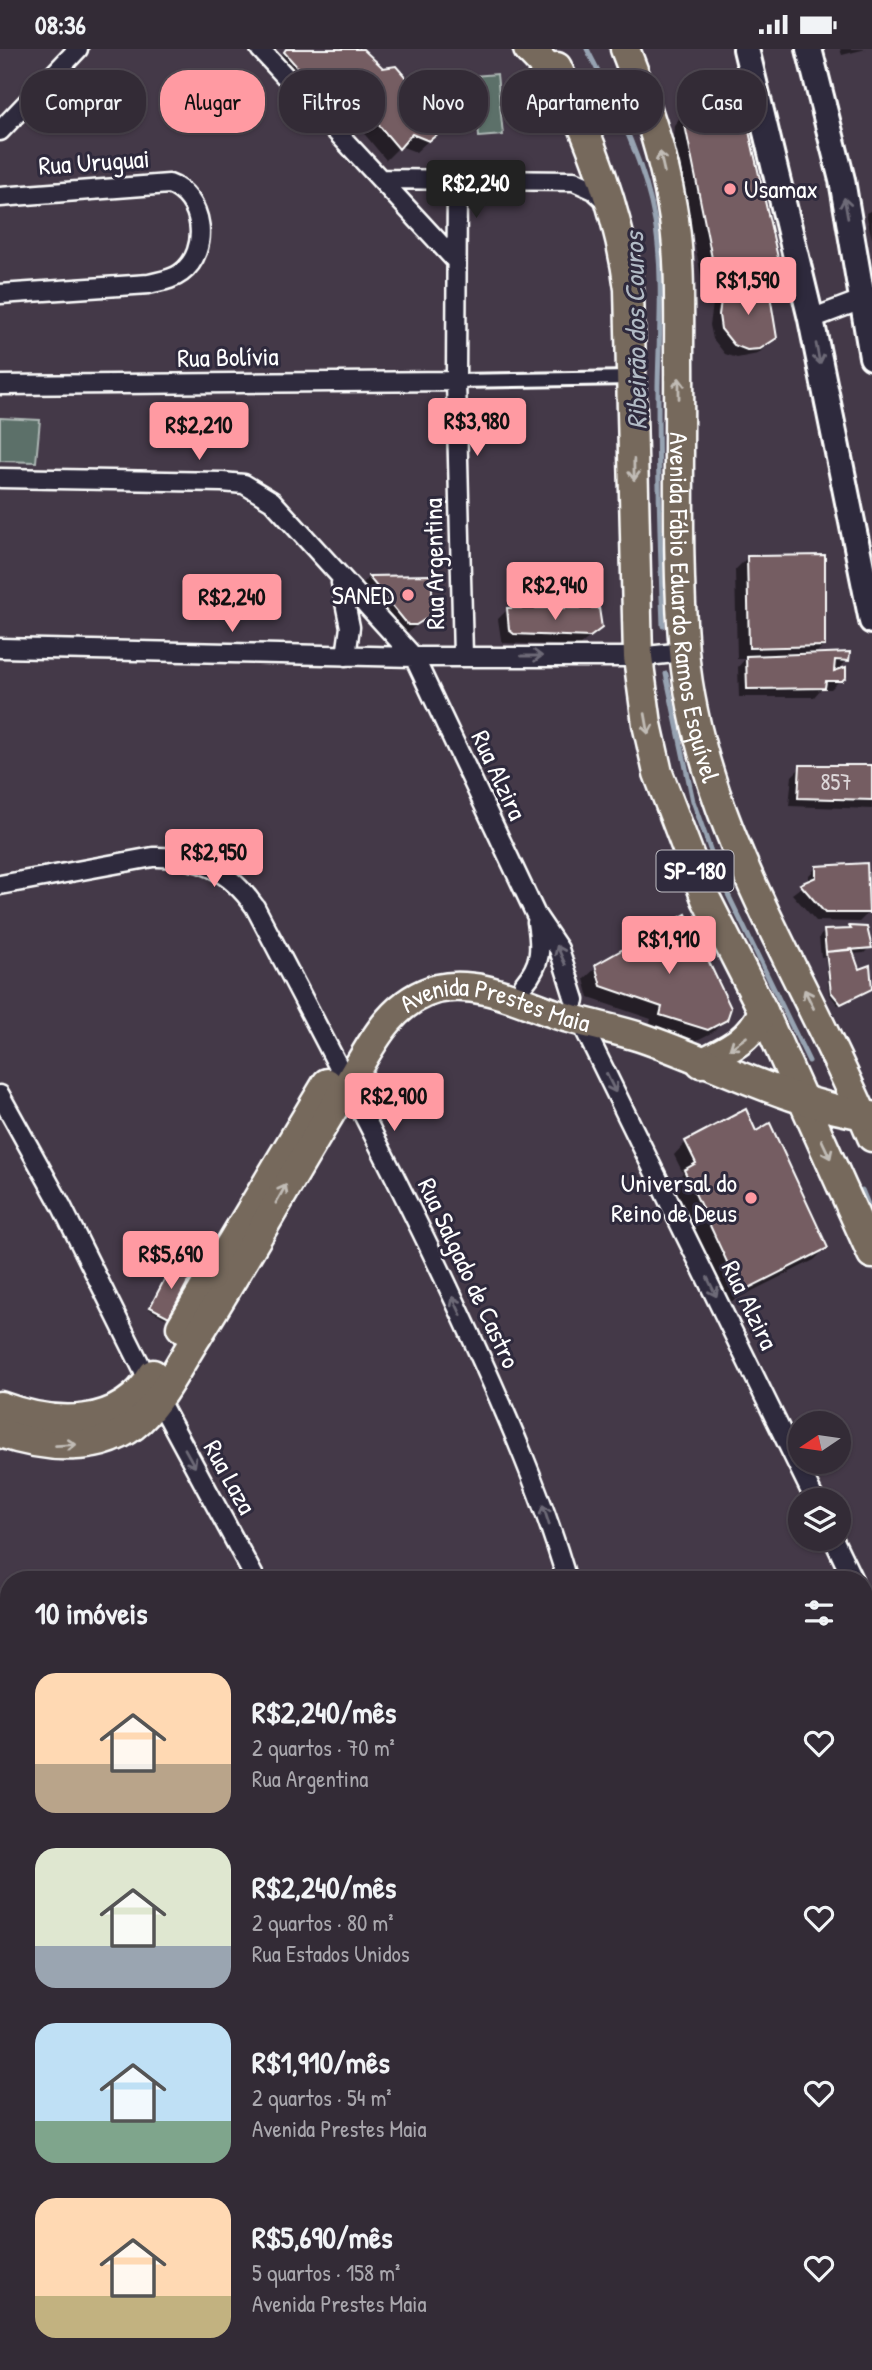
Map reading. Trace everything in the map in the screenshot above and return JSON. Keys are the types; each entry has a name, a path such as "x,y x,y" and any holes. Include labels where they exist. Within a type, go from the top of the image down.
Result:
{"highway":[{"path":"529,49 549,70"}],"main road":[{"name":"Avenida Fábio Eduardo Ramos Esquível","path":"549,49 558,70"},
{"name":"Avenida Fábio Eduardo Ramos Esquível","path":"625,49 647,105 674,222 679,277 684,652 705,766 724,822 839,1061 866,1110"},
{"path":"746,49 811,319 872,621"},
{"path":"809,49 842,180 867,298 872,357"},
{"name":"Avenida Fábio Eduardo Ramos Esquível","path":"586,133 612,206 625,254 629,289 638,657 647,724 658,773 676,827 706,899 763,1011 872,1254"},
{"name":"Avenida Prestes Maia","path":"343,1075 377,1004 408,980 435,971 463,967 524,984 570,1012"},
{"name":"Avenida Prestes Maia","path":"0,1433 29,1443 57,1447 82,1445 108,1438 139,1421 153,1390 270,1174 343,1075 395,1012 409,1000 432,991 454,986 470,987 570,1012 621,1018 640,1037 701,1063 802,1098 866,1110"},
{"path":"701,1063 743,1040 750,1034 763,1011"},
{"path":"802,1098 826,1083 839,1061"},
{"name":"Avenida Prestes Maia","path":"0,1406 34,1416 77,1421 101,1416 153,1390"}],"street":[{"path":"0,131 78,49"},
{"path":"260,49 456,261"},
{"path":"574,181 594,151"},
{"name":"Rua Argentina","path":"457,178 456,381 463,655"},
{"path":"382,179 574,181 594,190 612,206"},
{"name":"Rua Uruguai","path":"0,197 158,183 178,187 194,204 199,227 195,256 183,272 149,284 0,294"},
{"path":"811,319 867,298"},
{"path":"456,381 631,379"},
{"name":"Rua Bolívia","path":"1,386 456,381"},
{"name":"Rua Alzira","path":"0,478 244,484 272,501 340,579 414,657 536,915 559,949 570,1012 809,1488"},
{"path":"340,579 348,608 346,656"},
{"path":"0,648 414,657 638,657 684,652"},
{"name":"Rua Salgado de Castro","path":"0,885 153,857 179,856 204,862 226,873 241,887 255,907 407,1199 533,1476 564,1571"},
{"name":"Rua Alzira","path":"524,984 536,970 540,957 536,915"},
{"name":"Rua Laza","path":"0,1095 61,1205 153,1390 251,1571"},
{"path":"839,1551 849,1571"}],"green space":[{"path":"497,74 503,135 479,137 479,133 488,133 488,75"},
{"path":"0,418 40,420 36,462 0,461"}],"building":[{"path":"286,49 363,49 383,68 396,66 399,70 399,133 439,133 429,141 412,134 399,149 385,132 385,70 300,70 284,52"},
{"name":"Usamax","path":"687,133 749,133 782,275 718,288"},
{"path":"768,283 777,338 760,349 747,350 734,345 721,329 719,315 722,293"},
{"path":"825,555 825,646 749,648 747,556"},
{"name":"SANED","path":"432,575 432,615 416,625 408,625 368,576"},
{"path":"507,608 599,608 602,628 590,637 514,634 509,630"},
{"path":"850,652 849,661 835,660 834,671 846,667 846,677 842,681 826,681 825,688 747,689 746,656"},
{"path":"800,765 872,765 872,800 798,798"},
{"path":"867,863 869,913 825,913 800,884 816,877 816,866"},
{"path":"686,914 731,1008 727,1020 708,1030 660,1015 662,1007 601,986 595,965"},
{"path":"849,926 867,927 872,948 826,952 824,930 851,929"},
{"path":"852,949 859,969 870,965 872,989 841,1004 831,992 826,952"},
{"name":"Universal do Reino de Deus","path":"746,1109 756,1131 770,1123 828,1248 741,1292 684,1170 696,1163 685,1141"},
{"path":"172,1265 191,1276 169,1317 150,1307"}],"waterway":[{"name":"Ribeirão dos Couros","path":"587,49 636,154 650,199 658,242 658,446 663,626"},
{"name":"Ribeirão dos Couros","path":"666,674 693,801 721,880 809,1061"},
{"name":"Ribeirão dos Couros","path":"862,1190 872,1214"}],"place":[{"name":"Usamax","path":"730,189"},
{"name":"SANED","path":"408,595"},
{"name":"Universal do Reino de Deus","path":"751,1198"}]}
